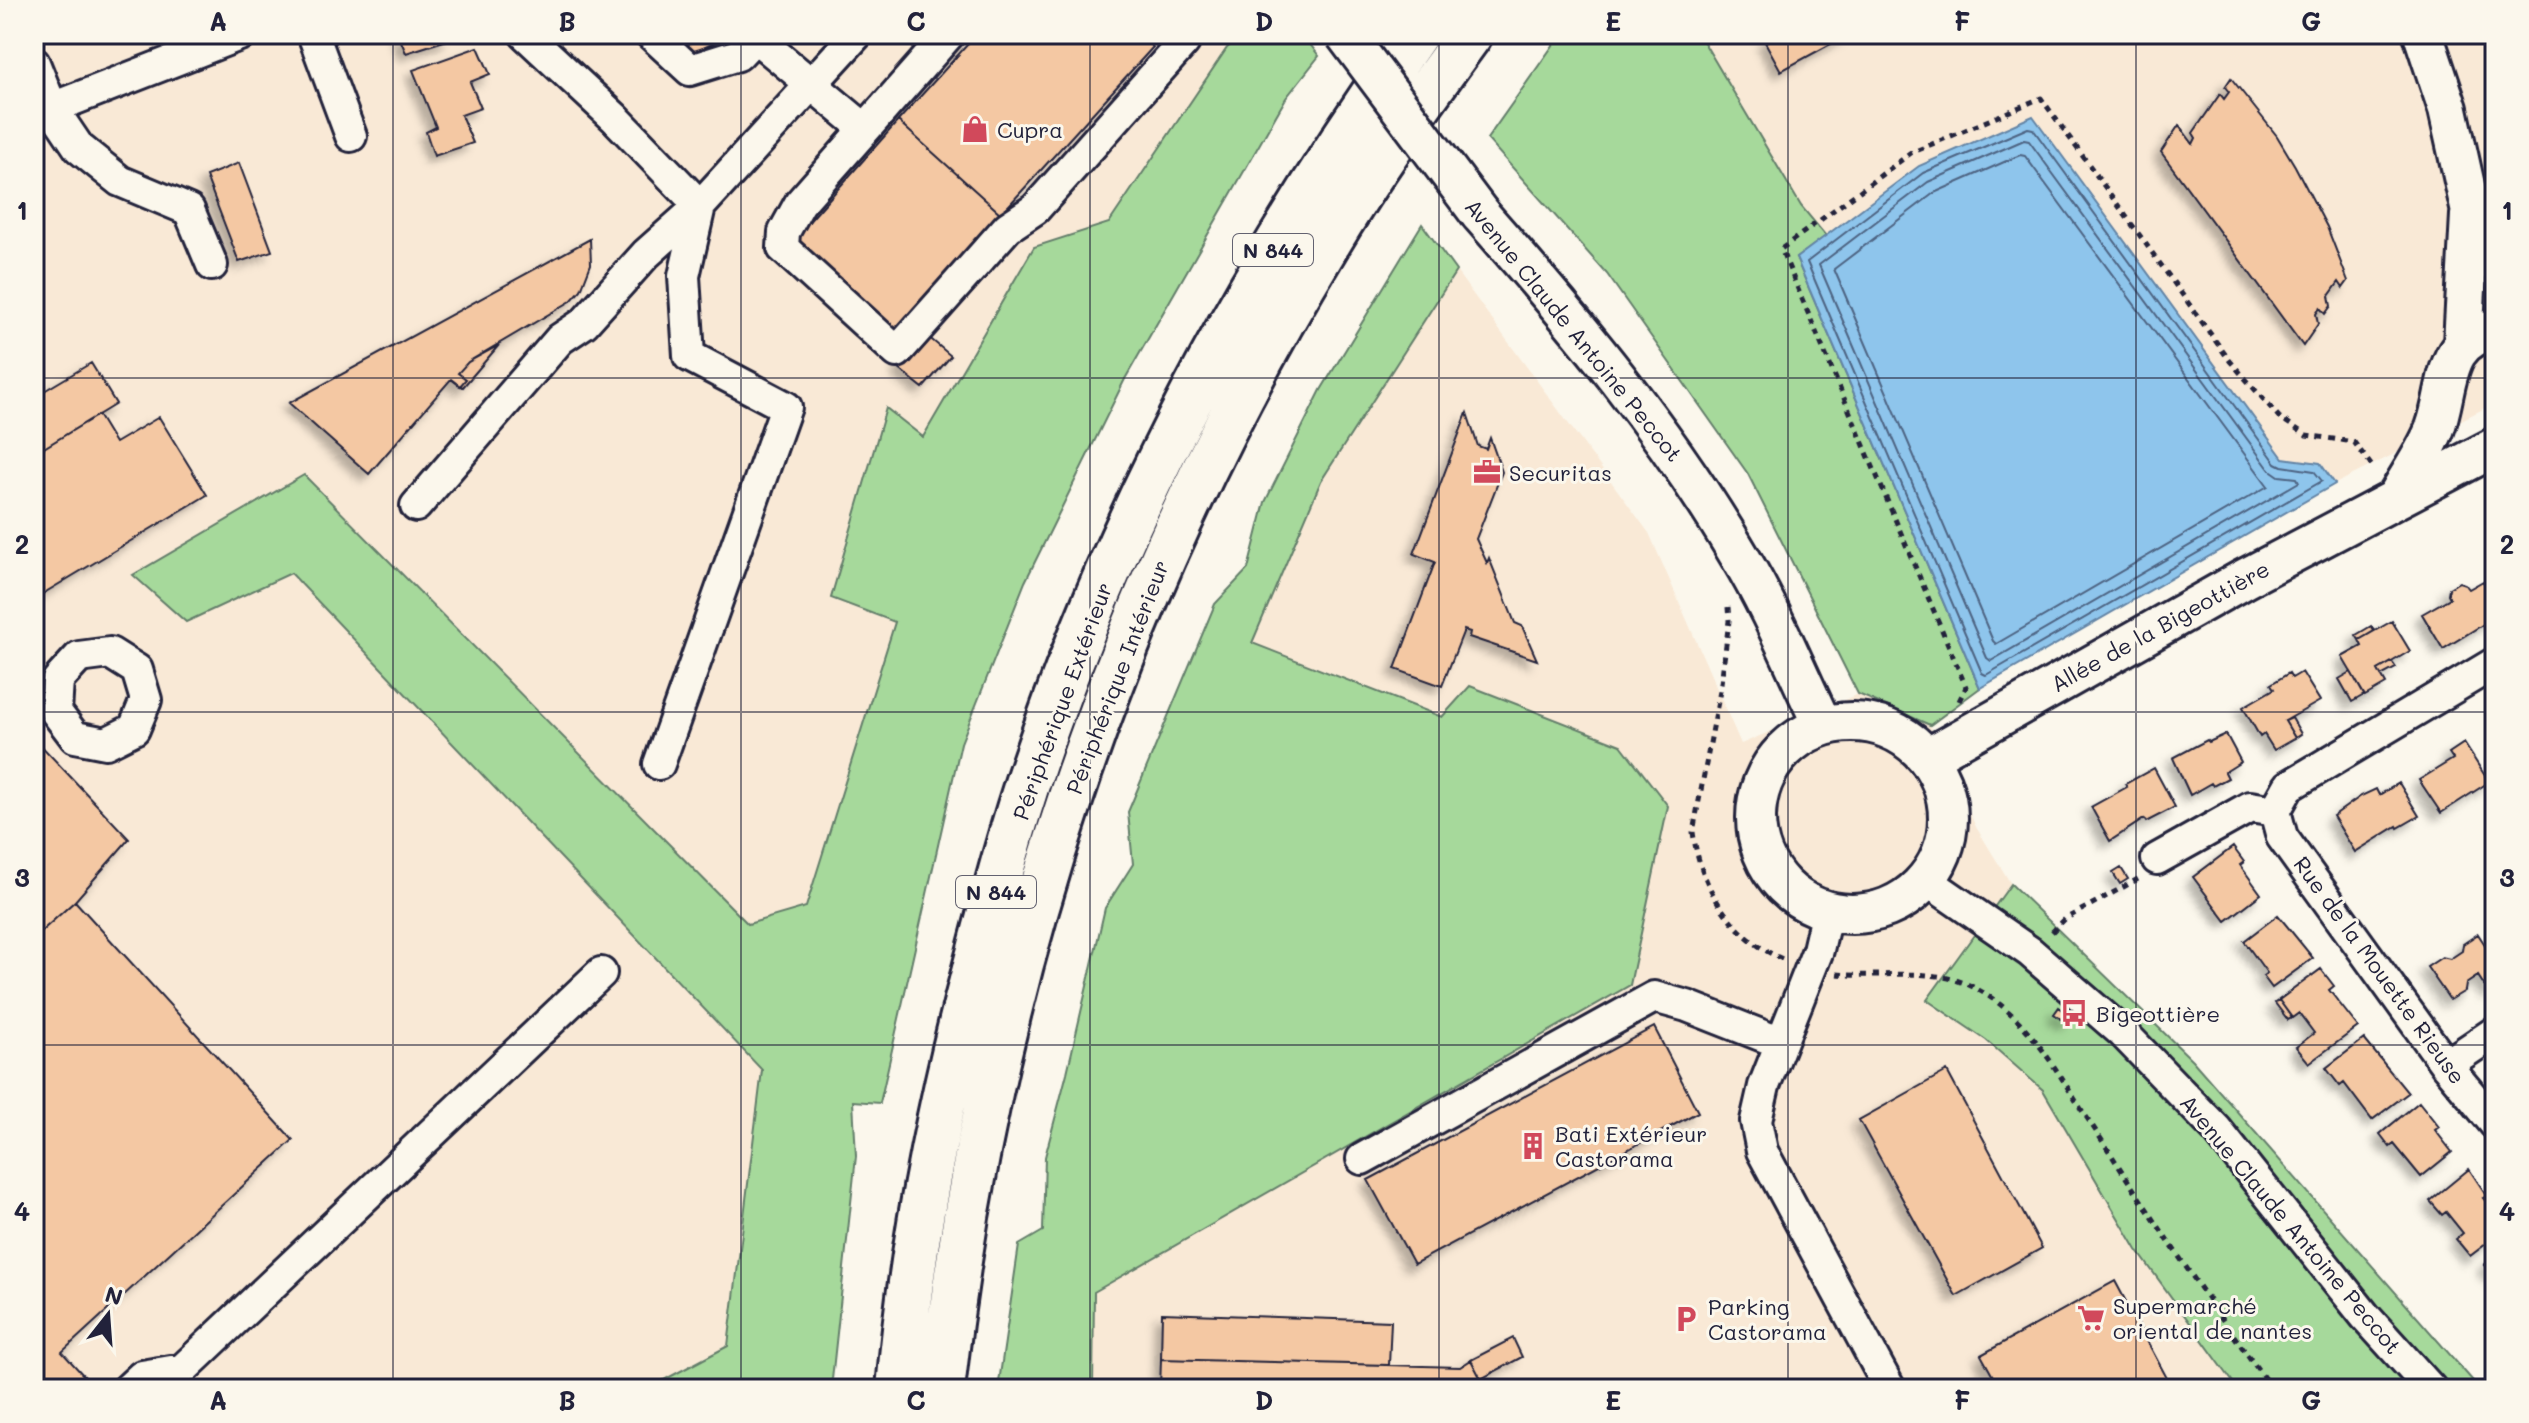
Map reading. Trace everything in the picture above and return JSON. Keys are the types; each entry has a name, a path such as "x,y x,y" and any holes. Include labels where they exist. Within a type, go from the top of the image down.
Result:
{"highway":[{"name":"Périphérique Extérieur","path":"899,1389 923,1211 953,1053 985,928 1033,765 1075,651 1151,478 1222,340 1289,223 1360,111 1415,34"},
{"name":"Périphérique Intérieur","path":"942,1389 973,1177 1002,1034 1050,856 1118,666 1184,510 1265,352 1325,247 1381,159 1470,34"}],"main road":[{"name":"Avenue Claude Antoine Peccot","path":"1345,34 1480,214 1547,290 1677,456 1742,560 1823,726"},
{"path":"2396,499 2435,430 2452,358 2479,337 2470,208 2448,109 2423,34"},
{"path":"2470,208 2495,261"},
{"name":"Allée de la Bigeottière","path":"1927,758 2244,579 2495,447"},
{"path":"1852,722 1880,726 1906,738 1927,758 1943,787 1948,819 1942,851 1926,880 1905,898 1881,910 1854,914 1827,911 1795,896 1770,870 1757,837 1756,802 1768,769 1792,742 1823,726 1852,722"}],"street":[{"path":"52,108 242,34"},
{"path":"313,34 351,136"},
{"path":"525,34 615,118 700,206"},
{"path":"651,34 690,70 738,55 755,37 865,129"},
{"path":"416,506 560,339 584,323 646,254 700,206 857,34"},
{"path":"949,34 800,203 784,232 783,248 897,352 1008,227 1035,209 1184,42 1175,34"},
{"path":"34,63 52,108 79,148 120,181 189,210 212,265"},
{"path":"659,764 786,407 689,356 684,276 700,206"},
{"path":"2157,859 2250,807 2275,811 2289,786 2495,663"},
{"name":"Rue de la Mouette Rieuse","path":"2275,811 2282,837 2446,1065 2495,1124"},
{"name":"Avenue Claude Antoine Peccot","path":"1926,880 2030,952 2123,1033 2217,1130 2365,1316 2431,1389"},
{"path":"1827,911 1818,950 1758,1107 1757,1135 1773,1173 1890,1389"},
{"path":"135,1382 183,1369 601,973"},
{"path":"1362,1159 1654,997 1687,1006 1781,1043"},
{"path":"2446,1065 2495,1032"}],"path":[{"path":"1959,701 1966,687 1781,249 1911,153 2041,98 2230,361 2279,417 2306,435 2354,442 2396,499"},
{"path":"1727,599 1729,621 1720,691 1693,832 1696,855 1722,910 1741,932 1773,955 1810,968 1861,977 1917,974 1945,978 1968,985 2007,1010 2050,1058 2152,1217 2272,1389"},
{"path":"2051,933 2065,919 2148,874 2157,859"}],"shaded area":[{"path":"34,34 1242,34 1227,48 1109,223 1034,248 923,438 886,409 831,598 895,622 806,907 792,1389 34,1389"},
{"path":"1699,34 2495,34 2495,403 2335,484 2320,463 2283,458 2034,117 1919,166 1826,236 1801,206"},
{"path":"1456,271 1649,533 1741,744 1858,694 1930,725 1976,827 2011,884 1928,1000 1986,1040 2043,1090 2138,1250 2238,1389 1093,1389 1094,1292 1630,985 1442,717 1251,643 1321,481"}],"green space":[{"path":"1242,34 1302,34 1319,56 1286,98 1125,379 1025,582 961,743 880,1103 853,1101 856,1156 831,1389 647,1389 728,1346 762,1070 291,573 186,622 133,575 304,475 748,924 806,907 895,622 831,598 886,408 923,437 1034,247 1109,223 1227,48"},
{"path":"1561,34 1699,34 1801,206 1826,236 1796,258 1980,688 1930,725 1858,694 1748,474 1607,274 1487,139"},
{"path":"1422,224 1456,271 1321,481 1252,643 1442,717 1470,686 1621,745 1668,806 1630,985 1094,1292 1093,1389 998,1389 1019,1245 1043,1231 1045,1157 1105,908 1133,864 1128,812 1215,604 1248,569 1265,502 1321,390"},
{"path":"2011,884 2192,1060 2480,1389 2238,1389 2137,1250 2043,1090 1986,1040 1927,1000"}],"water":[{"path":"2033,116 2283,458 2320,463 2335,484 1980,688 1796,258 1919,166"}],"building":[{"path":"398,34 448,34 450,39 406,53"},
{"path":"669,34 726,34 691,54"},
{"path":"977,34 1138,34 1153,47 1001,214 898,121"},
{"path":"1768,34 1849,34 1781,71 1765,42 1771,39"},
{"path":"478,47 490,74 470,82 481,108 461,115 473,143 434,156 426,132 436,127 413,70"},
{"path":"2231,78 2277,136 2295,166 2327,227 2348,281 2343,288 2339,282 2329,296 2331,306 2325,314 2320,308 2316,314 2318,324 2303,346 2161,152 2179,125 2193,144 2196,138 2193,133 2220,94 2224,99 2229,92 2225,87"},
{"path":"898,121 1001,214 894,337 790,243"},
{"path":"239,163 272,251 239,262 206,176"},
{"path":"590,239 591,264 581,290 571,301 468,362 458,373 466,379 460,386 451,379 369,474 289,403"},
{"path":"926,335 951,356 923,388 898,368"},
{"path":"499,345 463,387 460,386 466,379 458,373 468,362"},
{"path":"91,363 116,404 34,454 34,397"},
{"path":"1467,413 1478,446 1486,449 1490,438 1502,472 1476,539 1487,563 1489,558 1515,623 1522,626 1537,660 1469,637 1470,632 1464,630 1442,686 1395,669 1435,562 1414,554"},
{"path":"98,415 115,443 159,417 207,495 34,599 34,494 43,489 34,473 34,454"},
{"path":"2483,581 2495,601 2495,617 2443,649 2422,614 2450,598 2449,588 2459,582 2469,589"},
{"path":"2392,621 2410,651 2378,670 2386,684 2365,696 2342,657 2362,646 2359,640"},
{"path":"2371,626 2374,631 2359,640 2356,635"},
{"path":"2392,662 2396,668 2381,676 2378,670"},
{"path":"2302,672 2320,701 2285,721 2295,738 2274,750 2264,734 2260,737 2243,707 2274,689 2271,684 2289,673 2292,678"},
{"path":"2351,672 2364,695 2352,702 2339,679"},
{"path":"2292,718 2301,734 2295,738 2285,721"},
{"path":"2226,734 2241,762 2225,772 2228,778 2190,795 2173,758"},
{"path":"34,738 129,839 75,901 34,938"},
{"path":"2464,743 2489,782 2441,813 2419,780 2453,759 2449,753"},
{"path":"2154,768 2175,807 2146,822 2144,819 2110,841 2091,807"},
{"path":"2399,783 2419,816 2355,852 2333,816 2361,796 2376,789 2379,795"},
{"path":"2233,847 2244,862 2240,865 2261,894 2226,921 2193,877"},
{"path":"2121,868 2128,879 2120,884 2113,873"},
{"path":"75,901 293,1140 62,1352 96,1389 34,1389 34,938"},
{"path":"2278,915 2313,958 2272,988 2263,976 2267,973 2244,941"},
{"path":"2478,934 2495,960 2495,989 2486,988 2478,976 2466,984 2465,991 2450,1000 2427,967 2442,957 2450,959 2462,951 2463,944"},
{"path":"2321,969 2334,986 2329,990 2358,1027 2309,1063 2296,1047 2314,1033 2299,1013 2292,1018 2279,1000"},
{"path":"2279,1000 2292,1018 2288,1020 2275,1003"},
{"path":"2059,1007 2071,1016 2067,1023 2054,1014"},
{"name":"Bati Extérieur Castorama","path":"1654,1027 1698,1112 1414,1264 1368,1180"},
{"path":"2364,1039 2408,1093 2372,1120 2344,1083 2340,1086 2326,1068"},
{"path":"1947,1071 2042,1248 1956,1296 1859,1120"},
{"path":"2419,1102 2439,1127 2435,1130 2452,1152 2421,1177 2394,1144 2390,1147 2380,1134"},
{"path":"2469,1169 2487,1196 2483,1198 2490,1206 2495,1202 2495,1237 2470,1256 2456,1239 2463,1233 2446,1212 2442,1215 2430,1201"},
{"path":"2495,1256 2495,1277 2484,1265"},
{"name":"Supermarché oriental de nantes","path":"2115,1281 2168,1380 2151,1389 2000,1389 1981,1355"},
{"path":"1162,1313 1391,1321 1389,1365 1161,1359"},
{"path":"1513,1338 1522,1357 1481,1379 1471,1360"},
{"path":"1161,1359 1460,1367 1471,1360 1481,1379 1464,1389 1160,1389"}],"place":[{"name":"Cupra","path":"975,129"},
{"name":"Securitas","path":"1487,472"},
{"name":"Bigeottière","path":"2074,1013"},
{"name":"Bati Extérieur Castorama","path":"1533,1146"},
{"name":"Supermarché oriental de nantes","path":"2091,1318"},
{"name":"Parking Castorama","path":"1686,1319"}]}
